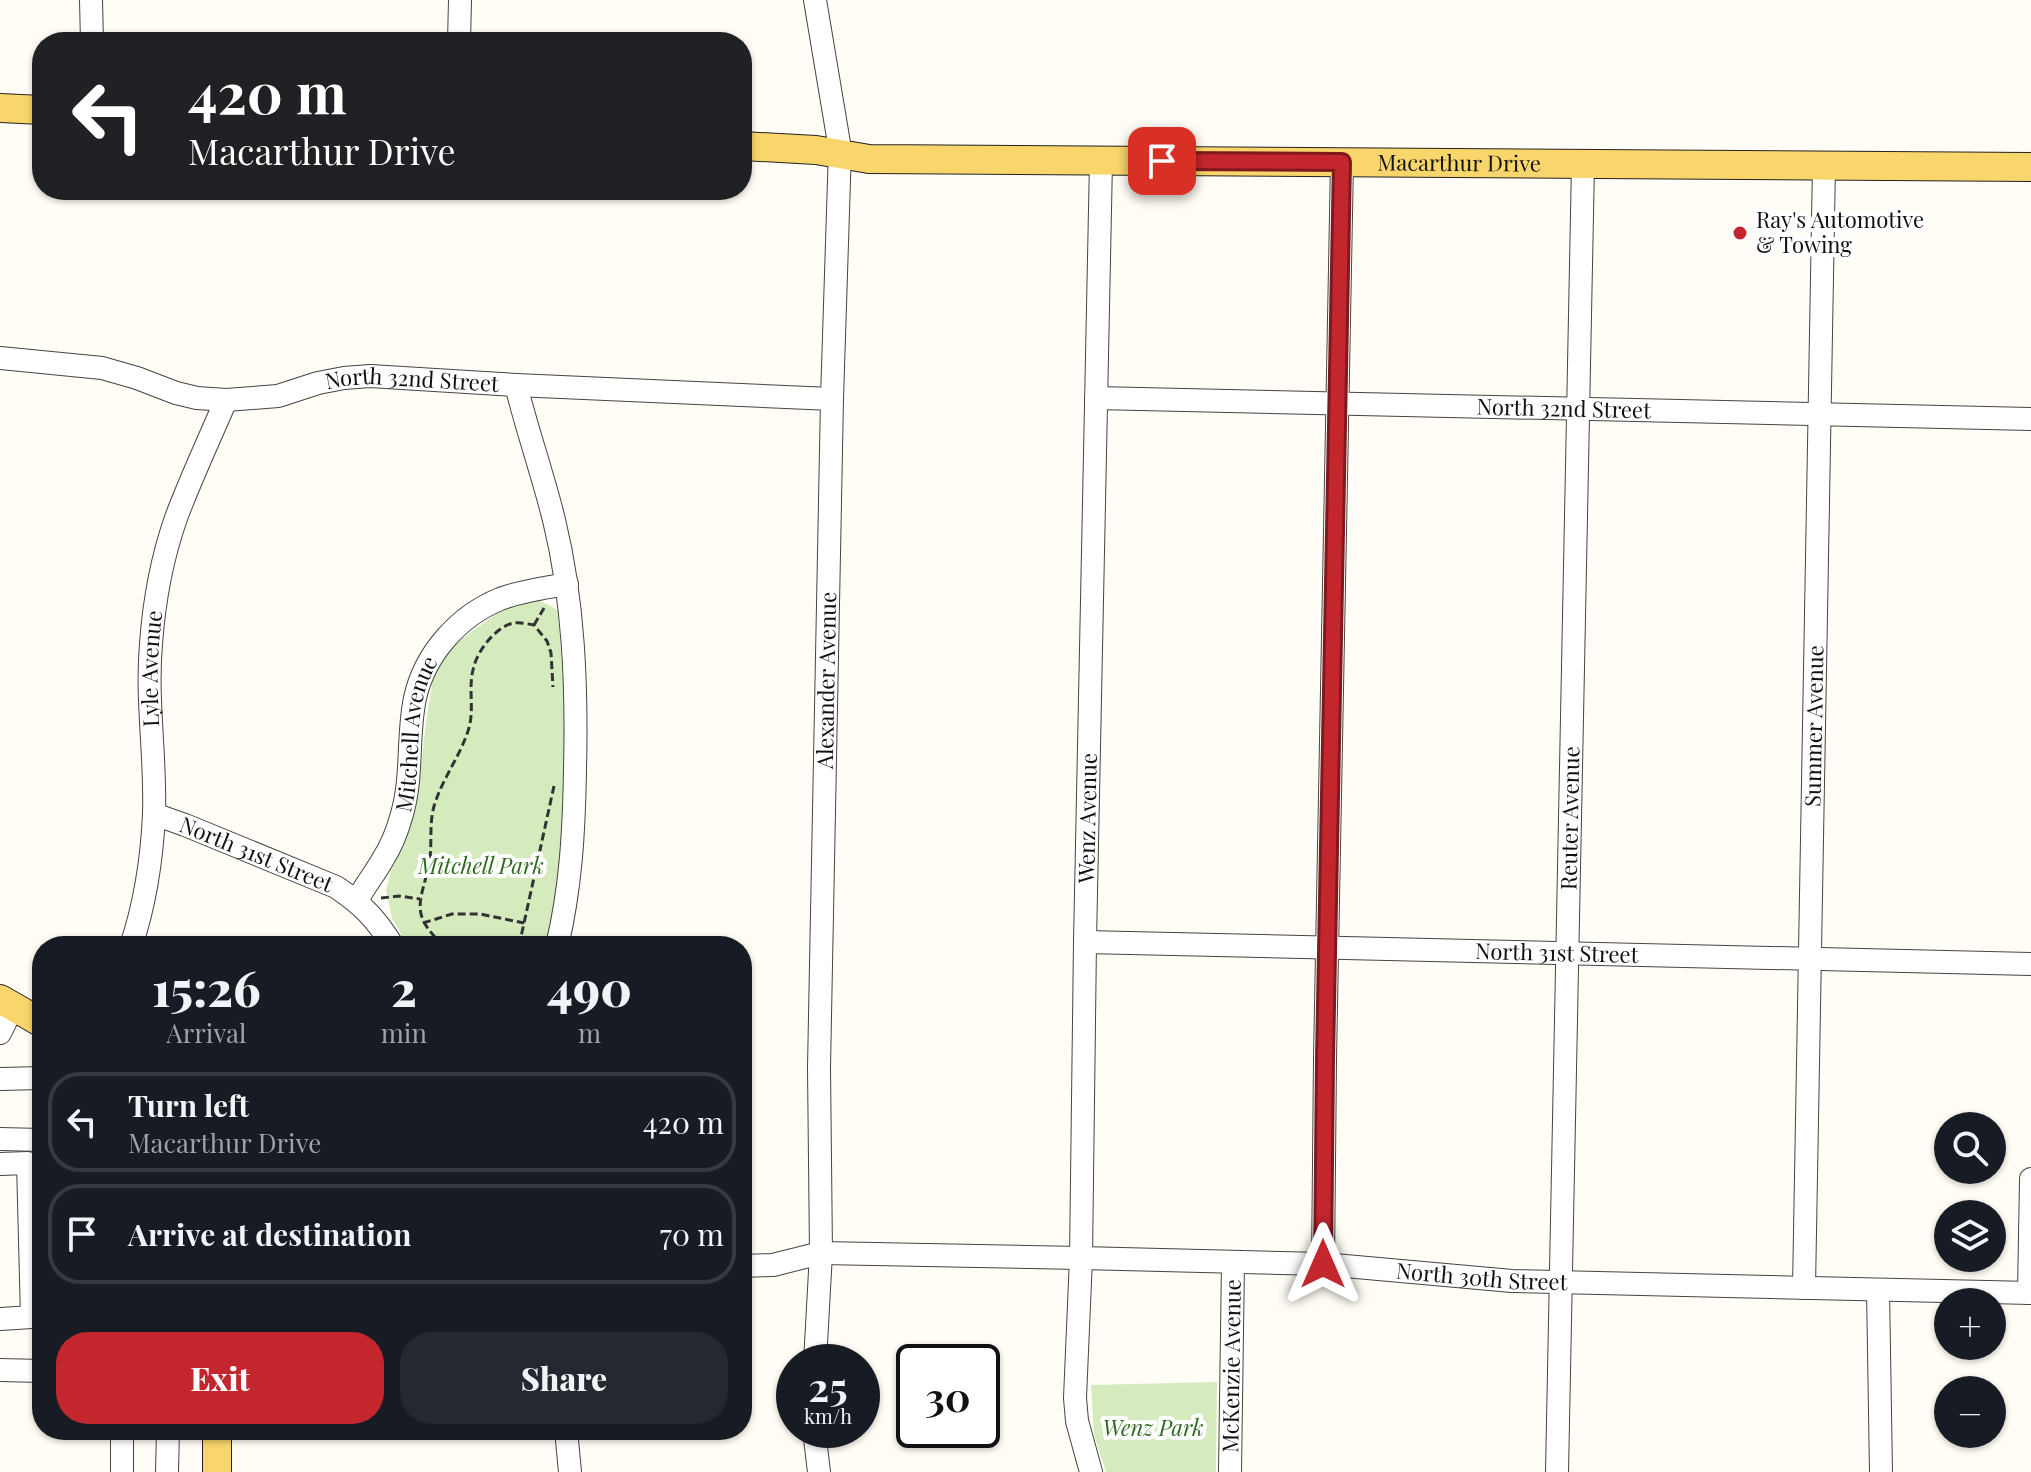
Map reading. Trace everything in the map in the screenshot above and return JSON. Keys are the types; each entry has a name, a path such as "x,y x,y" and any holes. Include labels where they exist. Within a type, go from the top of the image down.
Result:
{"main road":[{"path":"0,108 32,110"},
{"name":"Macarthur Drive","path":"752,147 816,150 869,159 2031,167"},
{"path":"7,1003 32,1017"},
{"path":"217,1440 217,1472"}],"street":[{"path":"91,0 92,32"},
{"path":"459,32 460,0"},
{"name":"Alexander Avenue","path":"815,0 840,154 819,1052 821,1253 816,1344"},
{"name":"Wenz Avenue","path":"1091,1472 1077,1421 1075,1398 1081,1258 1101,161"},
{"path":"1323,1264 1342,162"},
{"name":"Reuter Avenue","path":"1557,1472 1583,164"},
{"name":"Summer Avenue","path":"1804,1288 1824,165"},
{"name":"North 32nd Street","path":"0,358 102,368 176,393 226,400 278,396 331,380 370,376 832,399"},
{"path":"516,385 554,520 567,584 574,642 574,834 566,908 559,936"},
{"name":"North 32nd Street","path":"1096,398 2031,419"},
{"name":"Lyle Avenue","path":"134,936 145,891 154,814 149,686 156,599 176,520 226,400"},
{"name":"Mitchell Avenue","path":"357,901 383,860 403,811 409,779 415,699 420,680 436,650 451,632 481,608 503,598 567,584"},
{"name":"North 31st Street","path":"154,814 336,887 357,901"},
{"path":"357,901 378,922 387,936"},
{"name":"North 31st Street","path":"1085,942 2031,964"},
{"path":"0,1033 7,1003"},
{"path":"0,1079 32,1078"},
{"path":"0,1139 32,1140"},
{"path":"0,1164 28,1163 32,1317 0,1319"},
{"path":"2030,1293 2031,1179"},
{"name":"North 30th Street","path":"752,1266 773,1265 821,1253 1081,1258 1323,1264 1512,1281 2030,1293"},
{"name":"McKenzie Avenue","path":"1230,1472 1233,1262"},
{"path":"1878,1290 1881,1472"},
{"path":"0,1370 32,1371"},
{"path":"122,1440 122,1472"},
{"path":"167,1472 168,1440"},
{"path":"567,1440 570,1472"},
{"path":"816,1448 819,1472"}],"path":[{"path":"433,936 423,923 420,899 430,859 434,806 469,729 473,668 495,633 510,624 534,625 547,641 551,653 554,696"},
{"path":"521,936 555,780"},
{"path":"357,901 399,896 420,899"},
{"path":"423,923 452,914 480,914 524,923"}],"green space":[{"name":"Mitchell Park","path":"536,599 558,611 567,732 568,828 549,936 402,936 392,918 386,890 391,871 407,838 418,794 433,679 451,647 500,611"},
{"name":"Wenz Park","path":"1217,1382 1216,1472 1106,1472 1094,1435 1091,1385"}],"place":[{"name":"Ray's Automotive & Towing","path":"1740,233"}],"route":[{"path":"1162,161 1342,162 1323,1264"}]}
